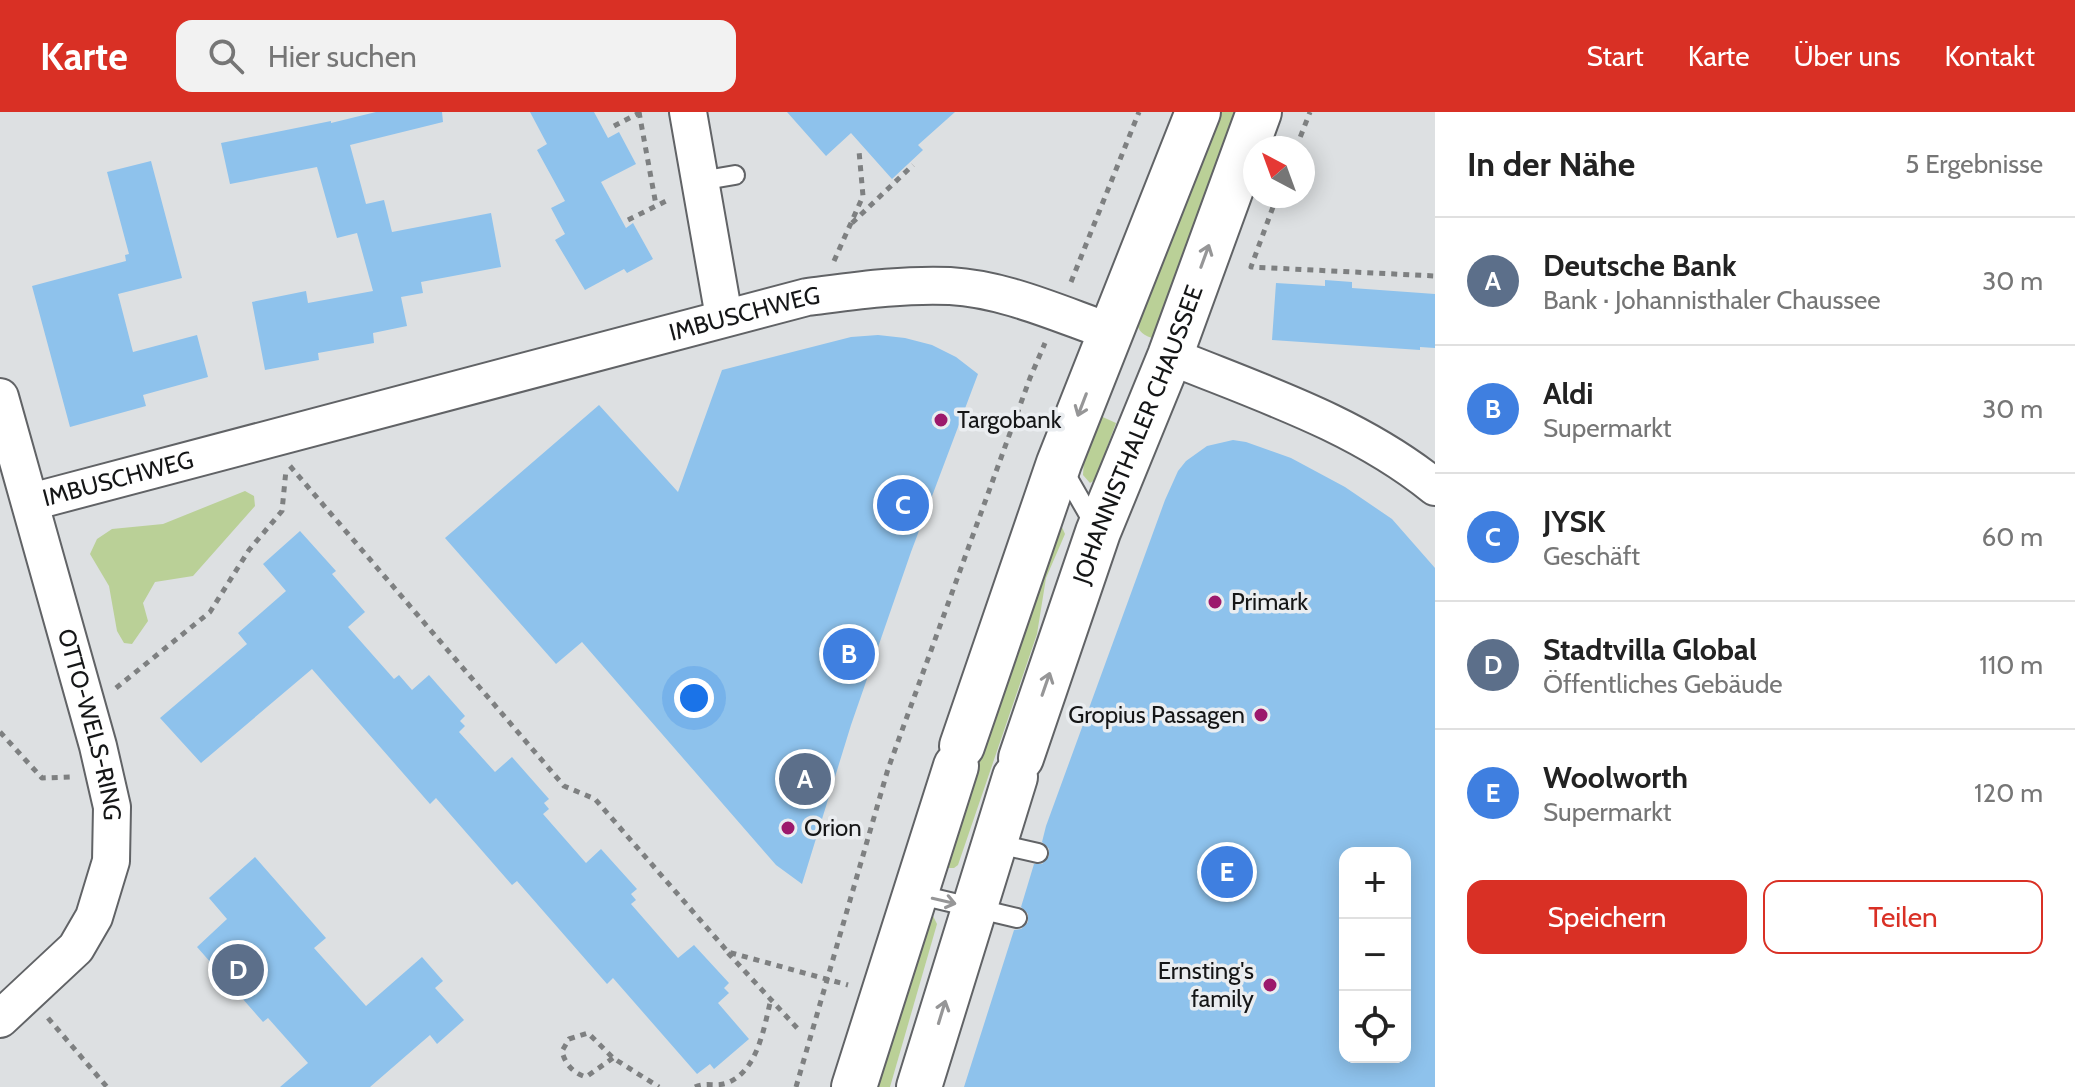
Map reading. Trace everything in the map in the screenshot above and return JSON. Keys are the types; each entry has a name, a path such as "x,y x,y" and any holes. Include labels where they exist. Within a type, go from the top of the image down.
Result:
{"main road":[{"path":"854,1087 913,893 1059,463 1198,112"},
{"name":"JOHANNISTHALER CHAUSSEE","path":"919,1087 1018,767 1098,532 1170,356 1259,112"},
{"name":"IMBUSCHWEG","path":"1111,332 1170,356"}],"street":[{"path":"688,112 724,317"},
{"name":"IMBUSCHWEG","path":"31,502 807,297 884,287 952,286 1015,298 1111,332"},
{"name":"IMBUSCHWEG","path":"1170,356 1354,433 1435,487"},
{"name":"OTTO-WELS-RING","path":"0,397 86,700 112,807 111,861 94,917 76,948 0,1019"}],"lane":[{"path":"1059,463 1098,532"},
{"path":"994,843 1038,853"},
{"path":"913,893 1017,918"}],"path":[{"path":"614,126 640,112 656,205"},
{"path":"796,1087 888,769 1030,378 1139,112"},
{"path":"1301,136 1310,112"},
{"path":"834,262 863,196 859,151"},
{"path":"848,226 913,165"},
{"path":"628,220 702,185"},
{"path":"1273,208 1251,267 1435,276"},
{"path":"86,700 116,688 210,612 249,550 282,511 287,462 564,786 595,799 798,1029"},
{"path":"0,732 42,778 83,777"},
{"path":"728,952 882,994"},
{"path":"695,1087 729,1083 741,1072 754,1056 771,999"},
{"path":"48,1018 107,1087"},
{"path":"613,1058 586,1077 576,1074 564,1061 562,1051 569,1039 588,1033 613,1058 659,1087"}],"green space":[{"path":"1215,112 1242,112 1152,338 1140,330 1136,317"},
{"path":"1096,414 1116,423 1095,480 1090,483 1083,475 1085,441"},
{"path":"245,491 254,496 255,506 193,576 155,582 143,603 148,621 132,644 124,643 117,631 109,586 90,554 97,539 112,529 163,524"},
{"path":"1057,525 1061,525 1065,534 1046,578 1037,634 958,865 949,868 945,858 1025,630"},
{"path":"932,914 937,924 890,1087 865,1087"}],"building":[{"path":"376,112 442,112 443,122 350,145 366,204 384,200 392,232 491,213 501,267 421,282 423,293 401,297 407,326 373,333 374,343 318,353 319,360 265,370 252,302 306,291 308,303 373,291 357,233 337,238 317,167 230,184 221,143"},
{"path":"530,112 594,112 608,138 619,132 636,164 601,182 626,228 633,223 653,259 627,273 624,269 585,290 555,240 565,234 551,208 565,201 537,150 547,144"},
{"path":"787,112 955,112 918,145 923,150 892,179 851,133 826,156"},
{"path":"151,161 182,278 118,294 133,352 197,335 208,377 143,395 146,406 70,427 32,286 126,261 125,255 129,254 107,172"},
{"path":"1325,280 1352,282 1352,288 1435,294 1435,348 1420,347 1420,350 1272,340 1276,283 1325,286"},
{"path":"878,335 932,345 956,357 978,374 911,552 851,725 802,884 776,865 582,642 556,664 445,538 599,405 678,492 722,370 851,337"},
{"name":"Gropius Passagen","path":"1233,440 1291,458 1345,487 1392,519 1435,568 1435,1087 964,1087 1014,930 1021,929 1028,922 1028,914 1021,907 1034,864 1042,864 1049,856 1049,849 1042,842 1046,826 1165,500 1186,461 1207,446"},
{"path":"300,531 336,571 332,574 365,612 348,627 394,679 399,675 412,690 429,675 465,716 460,721 465,726 459,732 495,772 512,757 549,799 544,803 549,809 543,814 586,863 601,849 637,889 631,894 636,900 631,904 678,958 694,945 729,983 724,988 729,993 718,1003 749,1039 714,1069 710,1064 697,1074 613,978 607,984 517,881 512,885 436,798 430,804 312,669 201,763 160,718 247,644 238,633 286,591 263,564"},
{"path":"255,857 326,938 314,948 366,1006 422,957 443,981 435,988 464,1020 437,1044 430,1035 370,1087 280,1087 308,1063 268,1018 263,1022 197,947 227,919 209,898"}],"place":[{"name":"Targobank","path":"941,420"},
{"name":"JYSK","path":"903,505"},
{"name":"Primark","path":"1215,602"},
{"name":"Aldi","path":"849,654"},
{"name":"Gropius Passagen","path":"1261,715"},
{"name":"Deutsche Bank","path":"805,779"},
{"name":"Orion","path":"788,828"},
{"name":"Woolworth","path":"1227,872"},
{"name":"Stadtvilla Global","path":"238,970"},
{"name":"Ernsting's family","path":"1270,985"}]}
